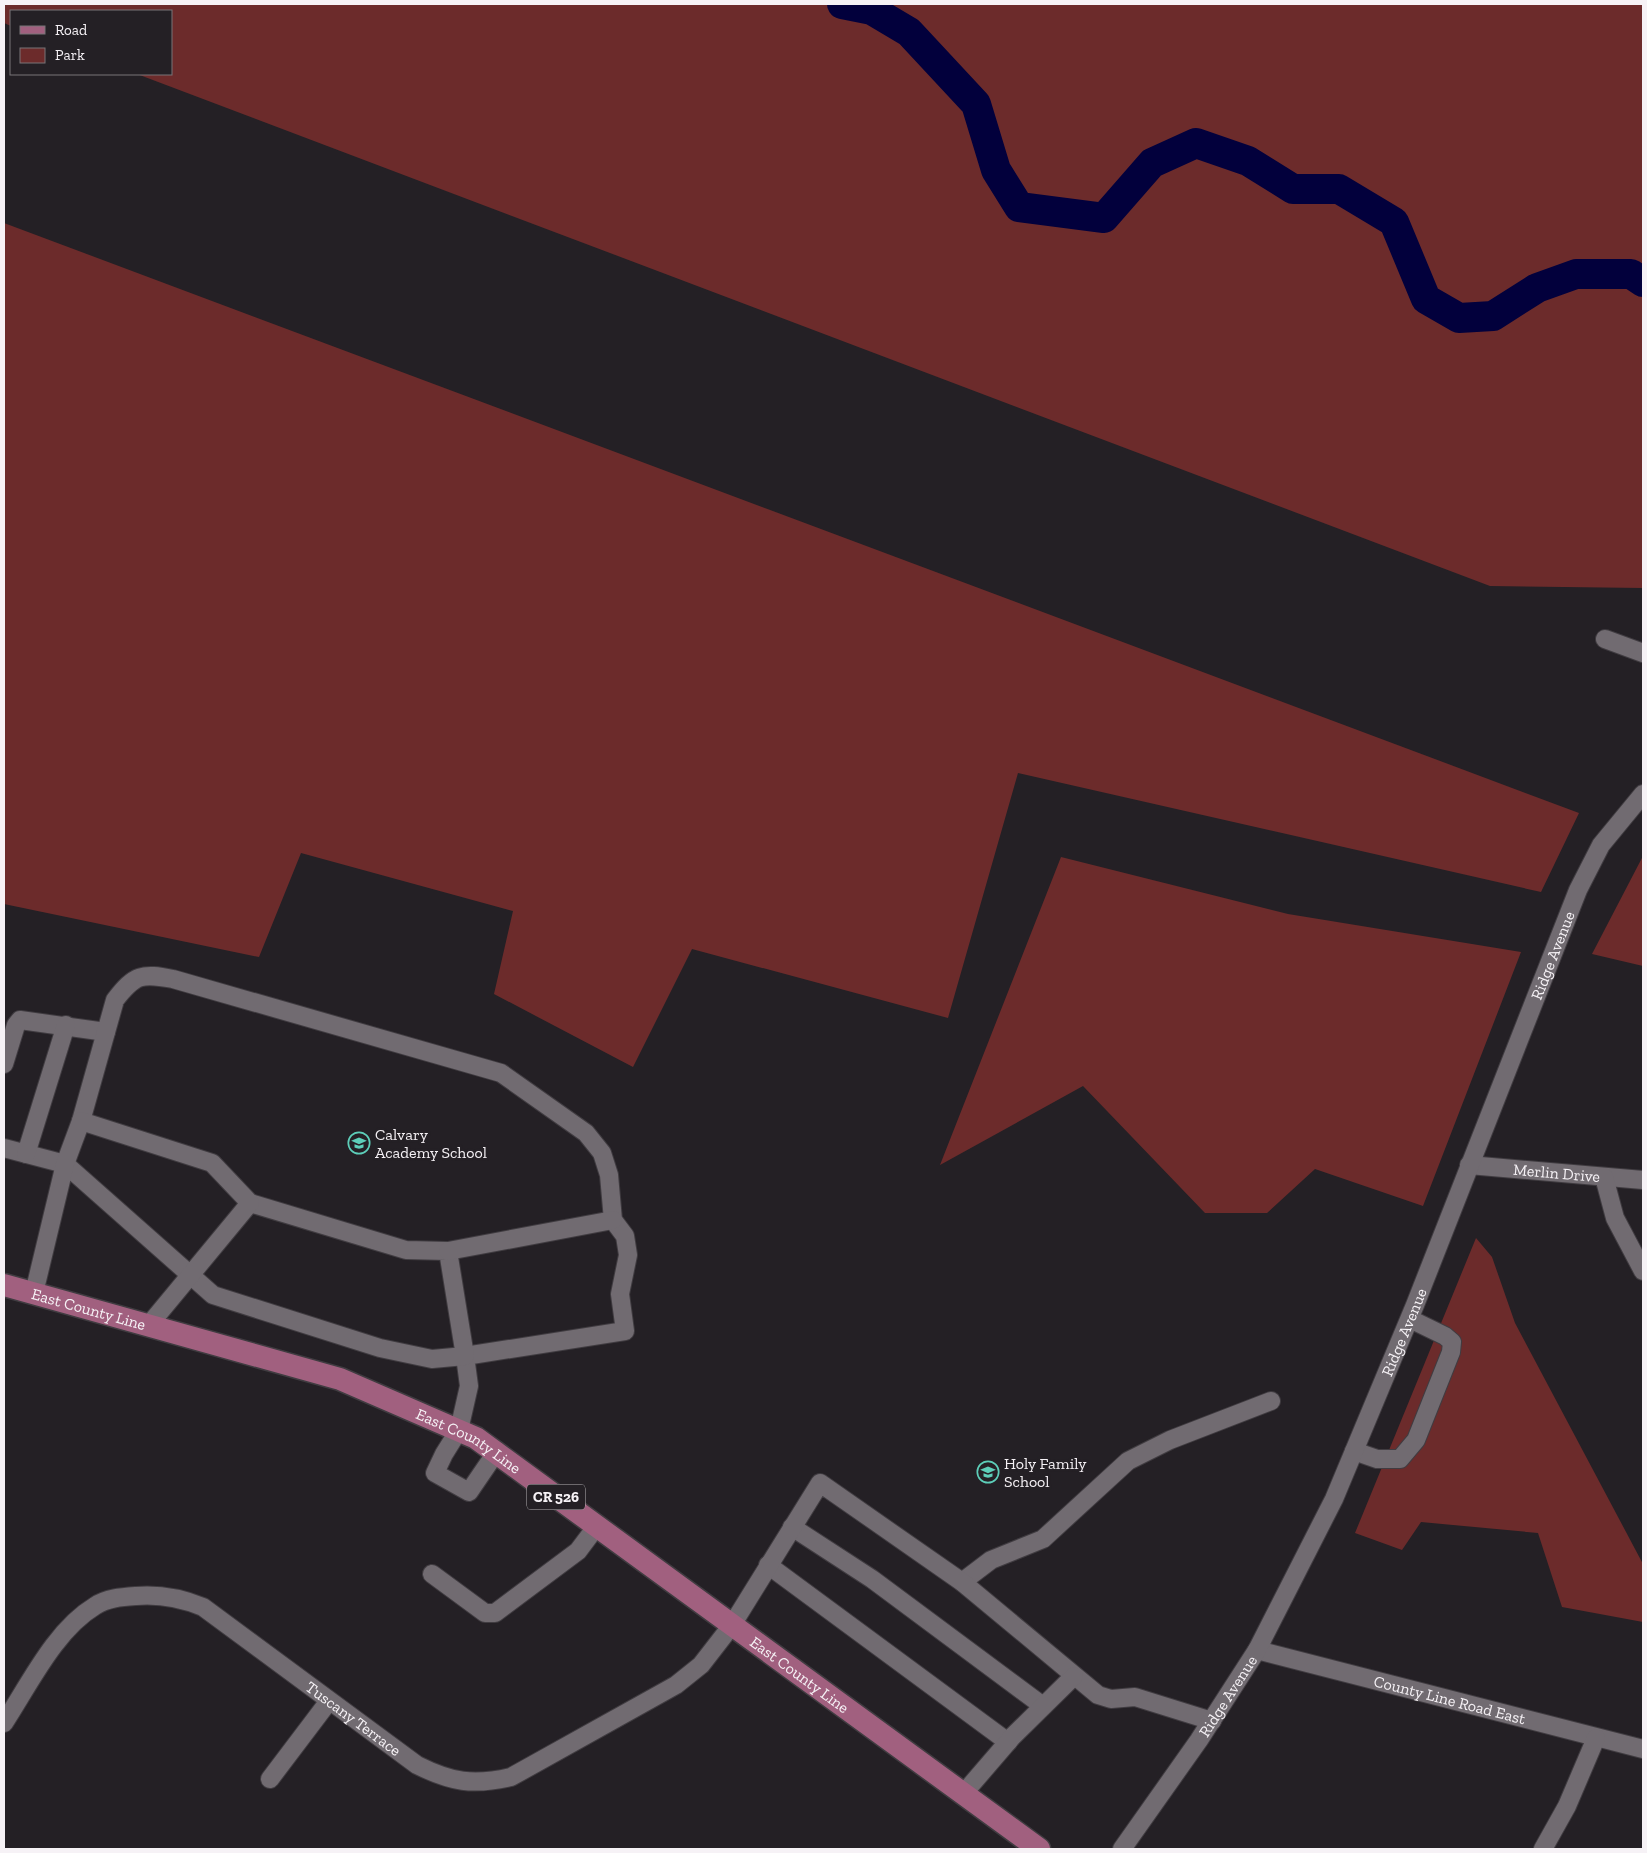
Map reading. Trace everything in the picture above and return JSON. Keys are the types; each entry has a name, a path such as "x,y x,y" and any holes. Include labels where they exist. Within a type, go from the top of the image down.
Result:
{"main road":[{"name":"East County Line","path":"4,1285 340,1379 459,1430 497,1451 596,1528 1039,1849"}],"street":[{"path":"1605,639 1643,653"},
{"name":"Ridge Avenue","path":"1122,1849 1212,1721 1256,1650 1334,1498 1410,1319 1578,890 1601,845 1643,794"},
{"path":"4,1148 66,1164 213,1295 380,1348 432,1359 464,1356 625,1331 620,1294 628,1255 625,1236 613,1220 609,1175 602,1153 586,1132 501,1073 173,979 147,974 127,984 115,1000 81,1121 66,1164 34,1293"},
{"path":"4,1064 16,1025 20,1020 106,1032"},
{"path":"26,1154 66,1026"},
{"path":"81,1121 212,1163 250,1203 406,1250 448,1251 613,1220"},
{"name":"Merlin Drive","path":"1469,1165 1643,1180"},
{"path":"1604,1177 1615,1218 1643,1271"},
{"path":"149,1325 250,1203"},
{"path":"448,1251 469,1386 459,1430 435,1473 469,1492 497,1451"},
{"path":"1354,1451 1377,1460 1400,1460 1416,1440 1451,1352 1452,1342 1446,1336 1410,1319"},
{"path":"1212,1721 1135,1697 1111,1699 1098,1695 962,1582 991,1560 1043,1539 1128,1461 1170,1440 1271,1401"},
{"name":"Tuscany Terrace","path":"4,1723 62,1634 80,1617 96,1605 116,1598 144,1595 167,1596 203,1607 417,1764 437,1775 464,1782 498,1780 523,1772 688,1678 701,1665 732,1626 820,1483 962,1582"},
{"path":"432,1574 485,1613 495,1613 578,1551 596,1528"},
{"path":"792,1528 872,1579 1043,1706"},
{"path":"768,1565 1008,1742"},
{"name":"County Line Road East","path":"1256,1650 1643,1749"},
{"path":"964,1794 1008,1742 1074,1676"},
{"path":"270,1779 329,1701"},
{"path":"1543,1849 1567,1806 1596,1738"}],"green space":[{"path":"4,4 1643,4 1643,588 1490,586 140,75 172,75 172,10 10,10 10,26 4,23"},
{"path":"4,223 1579,813 1541,892 1018,773 948,1018 692,949 633,1067 494,994 513,911 301,853 259,957 4,904"},
{"path":"1643,856 1643,966 1592,954"},
{"path":"1061,857 1288,914 1521,952 1423,1206 1315,1169 1267,1213 1205,1213 1083,1086 940,1165"},
{"path":"1476,1238 1492,1257 1515,1323 1643,1564 1643,1622 1562,1607 1538,1533 1421,1522 1402,1550 1355,1533"}],"waterway":[{"path":"842,4 872,10 909,32 976,104 996,170 1019,207 1104,218 1152,163 1196,143 1248,161 1293,189 1339,189 1394,222 1426,299 1459,318 1493,316 1537,288 1576,274 1631,274 1643,282"}],"place":[{"name":"Calvary Academy School","path":"359,1143"},
{"name":"Holy Family School","path":"988,1472"}]}
